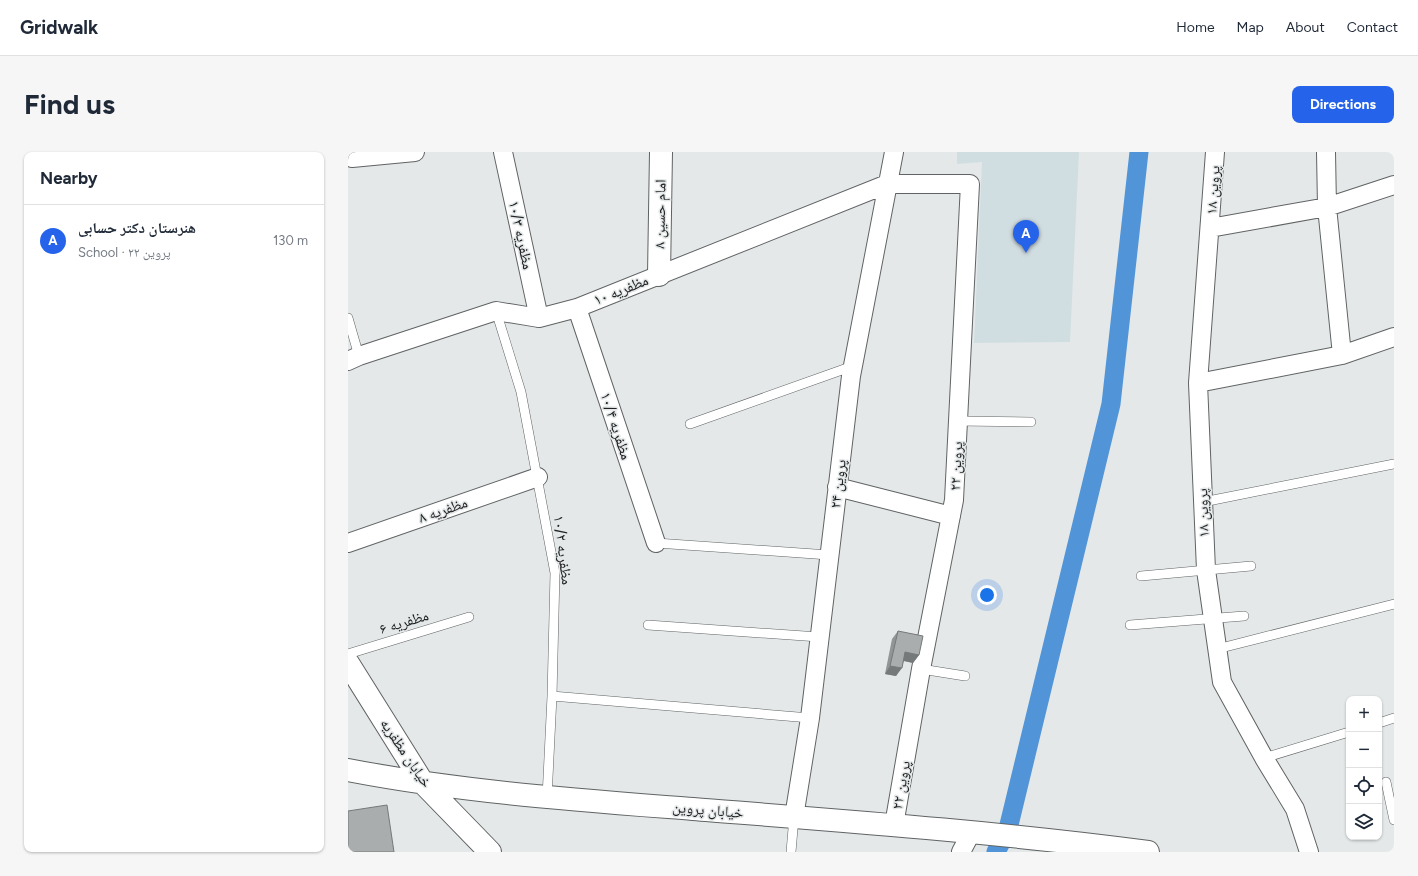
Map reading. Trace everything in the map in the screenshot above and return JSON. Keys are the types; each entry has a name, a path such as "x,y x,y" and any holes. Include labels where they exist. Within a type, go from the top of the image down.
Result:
{"street":[{"path":"351,158 415,152"},
{"name":"مظفریه ۱۰/۳","path":"503,152 539,318"},
{"name":"امام حسین ۸","path":"659,275 661,152"},
{"name":"پروین ۲۴","path":"794,817 810,718 837,487 853,366 894,152"},
{"name":"پروین ۱۸","path":"1215,152 1198,383 1206,570 1212,618 1222,682 1264,758 1295,809 1309,852"},
{"path":"1326,152 1327,207 1342,355"},
{"name":"مظفریه ۱۰","path":"354,358 496,312 539,318 577,308 887,184"},
{"name":"پروین ۲۲","path":"887,184 970,184 954,500 894,825"},
{"path":"1210,228 1327,207 1394,184"},
{"name":"مظفریه ۱۰/۴","path":"577,308 656,543"},
{"path":"1198,383 1342,355 1394,337"},
{"name":"مظفریه ۸","path":"348,543 538,477"},
{"path":"837,487 952,516"},
{"name":"خیابان مظفریه","path":"348,663 424,783 490,852"},
{"name":"خیابان پروین","path":"348,770 424,783 547,798 894,825 993,835 1035,843"},
{"path":"961,852 971,833"},
{"path":"1035,843 1148,852"}],"lane":[{"name":"مظفریه ۱۰/۲","path":"496,312 521,392 555,574 552,696 547,798"},
{"path":"348,318 354,358"},
{"path":"690,424 853,366"},
{"path":"958,421 1031,422"},
{"path":"1203,502 1394,464"},
{"path":"656,543 829,555"},
{"path":"1141,576 1251,566"},
{"path":"1217,649 1394,604"},
{"path":"1130,625 1244,616"},
{"name":"مظفریه ۶","path":"348,654 469,618"},
{"path":"648,625 819,637"},
{"path":"922,669 965,676"},
{"path":"552,696 810,718"},
{"path":"1382,722 1394,718"},
{"path":"1264,758 1346,733"},
{"path":"1386,782 1394,820"},
{"path":"792,852 794,817"}],"shaded area":[{"path":"957,152 1079,152 1070,342 974,343 982,162 957,164"}],"building":[{"path":"898,631 923,636 919,655 905,652 902,668 890,666"},
{"path":"387,805 394,852 348,852 348,811"}],"waterway":[{"path":"996,852 1008,829 1111,404 1139,152"}],"place":[{"name":"هنرستان دکتر حسابی","path":"1026,253"}]}
